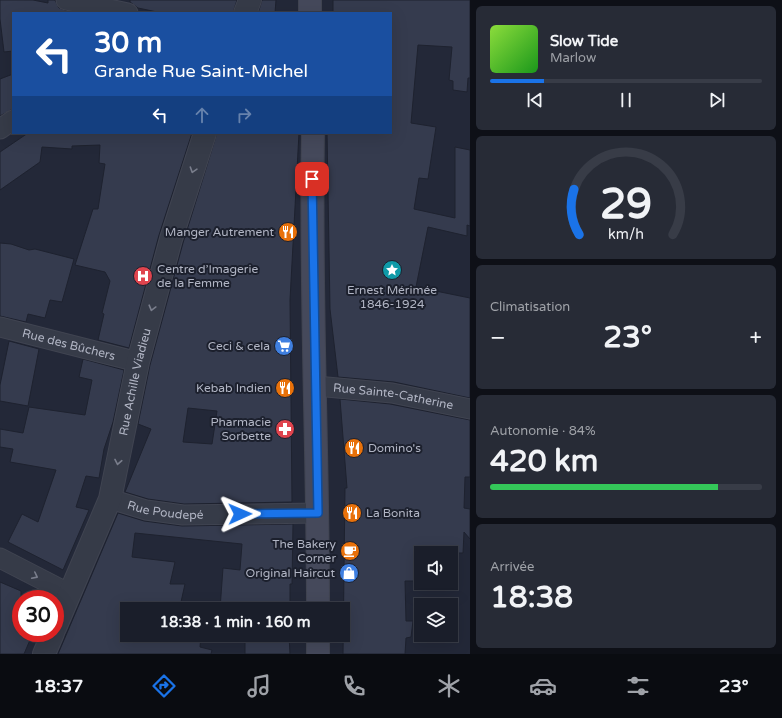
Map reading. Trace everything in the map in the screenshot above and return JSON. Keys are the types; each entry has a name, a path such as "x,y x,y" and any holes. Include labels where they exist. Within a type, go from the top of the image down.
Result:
{"main road":[{"path":"312,134 318,602"},
{"path":"318,642 318,654"}],"street":[{"path":"66,0 122,8"},
{"path":"0,129 12,121"},
{"name":"Rue Achille Viadieu","path":"64,608 110,499 138,362 171,239 205,134"},
{"name":"Rue des Bûchers","path":"0,327 138,362"},
{"name":"Rue Sainte-Catherine","path":"316,386 392,393 470,409"},
{"name":"Rue Poudepé","path":"110,499 146,510 183,515 318,513"},
{"path":"0,558 70,594"},
{"path":"44,654 49,642"}],"building":[{"path":"0,0 33,0 48,3 48,0 55,0 59,8 71,12 12,12 12,51 4,52 0,19"},
{"path":"130,0 237,0 233,12 157,12 138,8 130,2"},
{"path":"262,0 276,0 275,12 258,12"},
{"path":"333,0 470,0 470,78 468,78 467,92 453,90 453,81 449,80 452,47 418,45 411,123 436,127 428,179 419,178 414,209 455,218 455,147 470,150 470,226 467,225 467,236 428,227 416,287 470,298 470,398 394,382 338,377 330,309 327,134 392,134 392,12 333,12"},
{"path":"12,74 12,110 0,116 0,79"},
{"path":"27,134 192,134 159,235 129,348 98,340 104,314 102,313 110,281 105,272 75,265 93,209 98,209 105,164 99,163 100,145 72,146 72,149 42,147 40,162 0,190 0,152"},
{"path":"217,134 299,134 290,300 292,502 184,504 148,499 125,492 151,429 138,424 150,365 183,243","holes":["188,408 217,411 212,444 183,442"]},
{"path":"0,243 11,244 29,250 35,249 74,259 62,302 50,300 45,318 28,314 26,322 0,316"},
{"path":"9,341 39,349 28,406 0,401 0,385"},
{"path":"83,359 124,370 113,422 104,449 99,478 86,476 76,507 89,510 63,570 8,542 22,514 38,522 56,470 10,462 13,449 0,447 0,429 23,433 29,407 85,415 92,380 79,377"},
{"path":"340,399 390,404 470,420 470,477 465,477 464,508 470,509 470,539 464,532 463,553 458,553 458,546 414,546 414,581 405,581 406,621 413,621 411,637 406,638 405,654 343,654 343,642 350,642 350,602 344,602 345,488 347,488"},
{"path":"118,513 144,521 182,526 293,524 292,584 290,584 290,602 221,602 223,568 240,570 242,544 135,533 132,557 175,562 170,584 185,584 181,602 120,602 120,642 200,642 200,647 212,650 211,654 58,654"},
{"path":"0,582 19,590 12,590 12,642 29,642 24,654 0,654"},
{"path":"245,642 289,642 290,654 245,654"}],"place":[{"name":"Manger Autrement","path":"288,232"},
{"name":"Ernest Mérimée 1846-1924","path":"392,270"},
{"name":"Centre d’Imagerie de la Femme","path":"143,276"},
{"name":"Ceci & cela","path":"284,346"},
{"name":"Kebab Indien","path":"285,388"},
{"name":"Pharmacie Sorbette","path":"285,429"},
{"name":"Domino's","path":"354,448"},
{"name":"La Bonita","path":"352,513"},
{"name":"The Bakery Corner","path":"350,551"},
{"name":"Original Haircut","path":"349,573"}],"route":[{"path":"240,514 318,513 312,179"}]}
